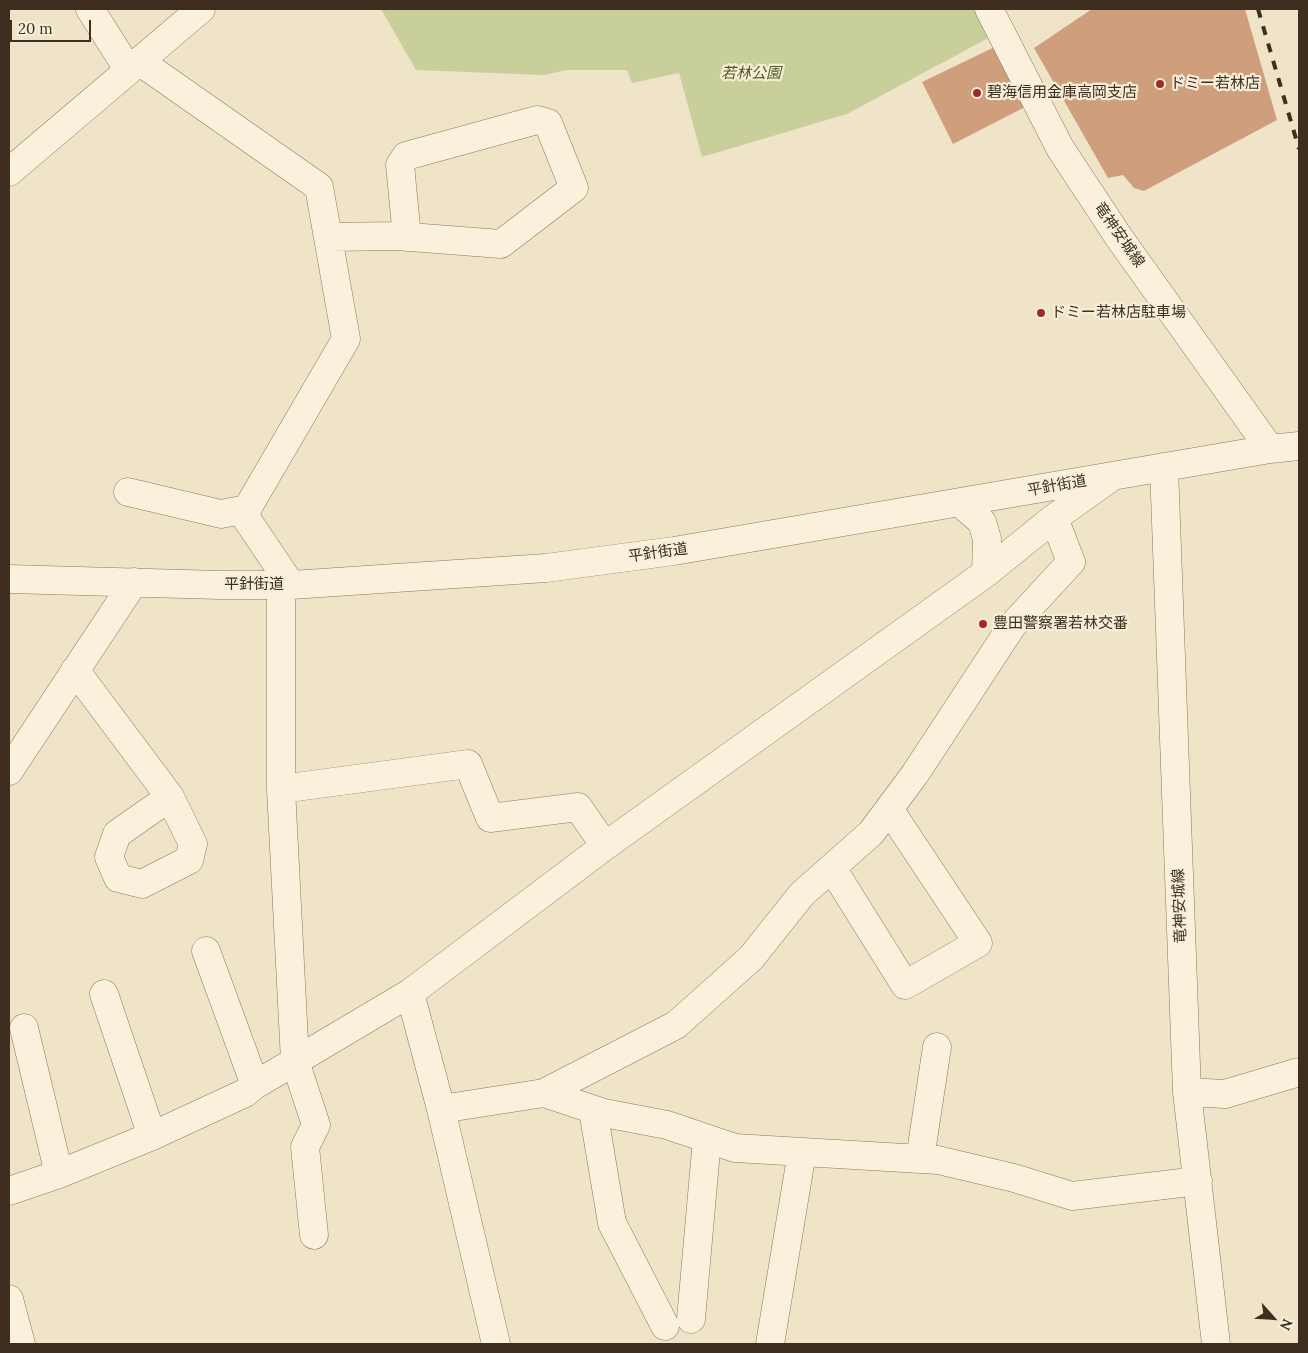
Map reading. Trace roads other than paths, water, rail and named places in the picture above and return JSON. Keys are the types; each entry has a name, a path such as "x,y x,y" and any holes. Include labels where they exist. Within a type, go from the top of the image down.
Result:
{"street":[{"path":"90,9 134,65 319,187 330,237 346,339 247,509 246,518 286,585 281,789 295,1061 316,1125 306,1147 314,1235"},
{"path":"9,172 201,9"},
{"name":"竜神安城線","path":"989,9 1060,148 1120,239 1270,449"},
{"path":"330,237 407,237 501,244 574,188 548,124 537,120 406,156 400,165 407,237"},
{"name":"平針街道","path":"9,579 286,585 393,580 546,568 683,550 1270,449 1299,446"},
{"name":"竜神安城線","path":"1164,467 1188,1092 1216,1344"},
{"path":"9,1191 58,1174 152,1136 245,1093 410,993 605,846 986,573 1054,518 1113,476"},
{"path":"128,492 221,514 247,509"},
{"path":"960,503 982,522 987,539 986,573"},
{"path":"441,1109 544,1093 676,1025 751,958 802,894 871,833 915,774 1012,626 1071,562 1054,518"},
{"path":"9,770 134,582"},
{"path":"75,670 170,797"},
{"path":"281,789 468,764 490,818 578,807 605,846"},
{"path":"832,868 905,985 978,943 889,809"},
{"path":"206,951 255,1086"},
{"path":"410,993 441,1109 496,1344"},
{"path":"104,994 152,1136"},
{"path":"24,1028 58,1174"},
{"path":"920,1159 937,1047"},
{"path":"1188,1092 1225,1094 1299,1072"},
{"path":"544,1093 593,1110 667,1125 735,1148 938,1160 1014,1178 1072,1196 1198,1181"},
{"path":"593,1110 612,1223 665,1326"},
{"path":"691,1319 707,1139"},
{"path":"770,1344 802,1152"},
{"path":"11,1312 22,1344"}],"railway":[{"path":"1258,9 1299,149"}],"place":[{"name":"ドミー若林店","path":"1160,84"},
{"name":"碧海信用金庫高岡支店","path":"977,93"},
{"name":"ドミー若林店駐車場","path":"1041,313"},
{"name":"豊田警察署若林交番","path":"983,624"}],"park label":[{"name":"若林公園","path":"751,74"}]}
